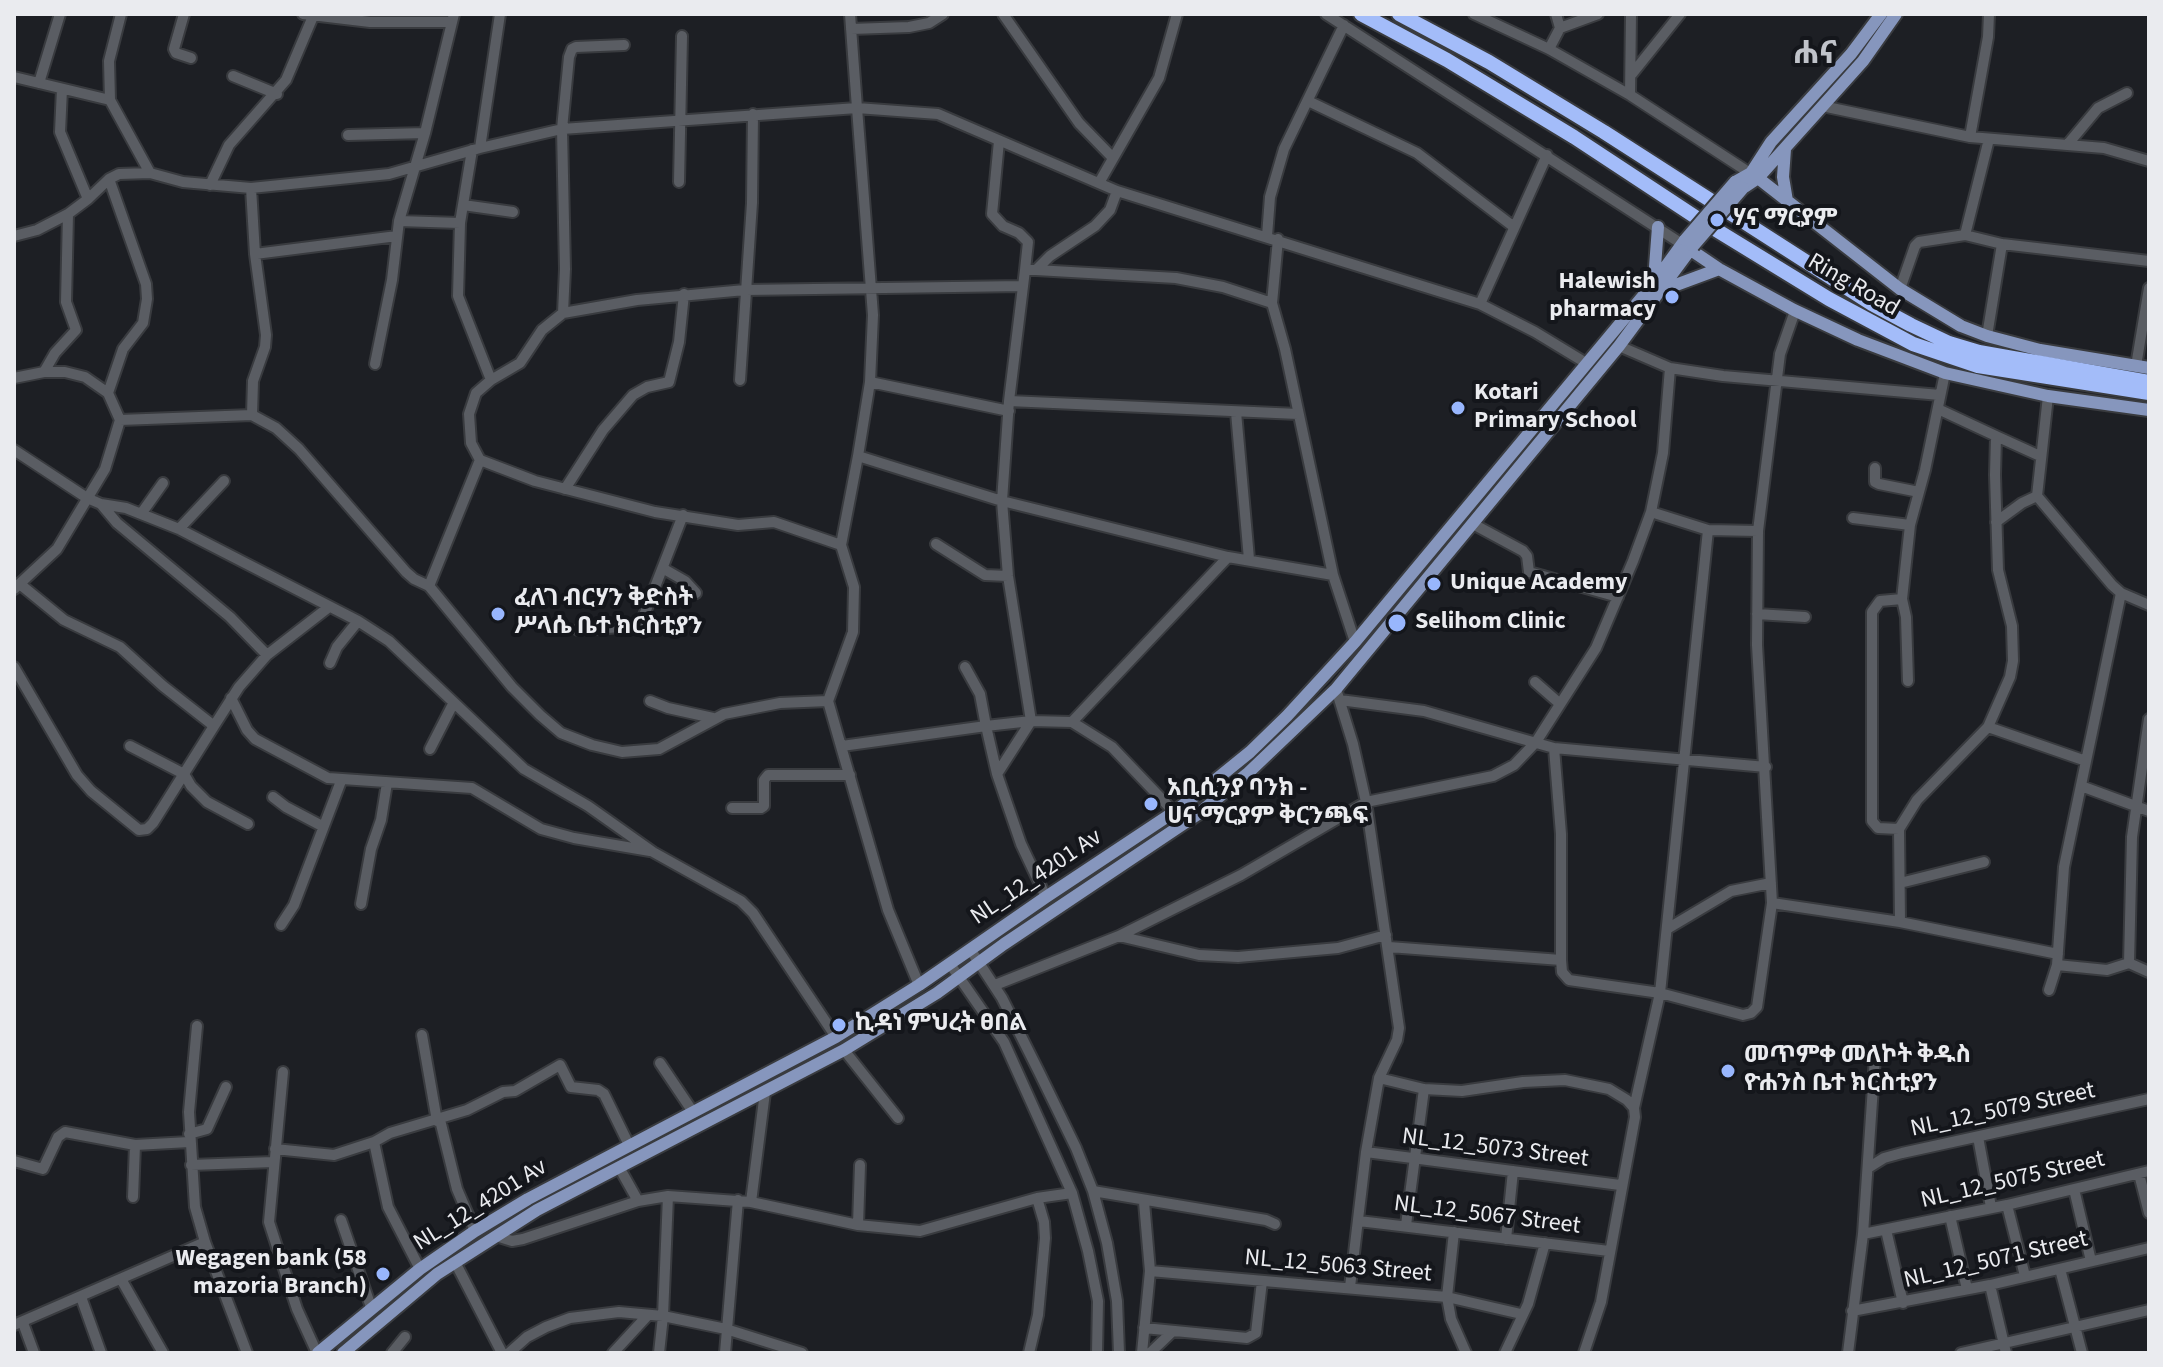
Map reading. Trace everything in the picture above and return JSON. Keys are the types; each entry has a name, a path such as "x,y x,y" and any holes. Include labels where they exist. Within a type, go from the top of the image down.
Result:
{"highway":[{"name":"Ring Road","path":"1361,14 1447,60 1829,299 1913,344 1978,366 2149,393"},
{"name":"Ring Road","path":"1399,14 1489,62 1592,124 1872,304 1911,325 1949,343 1979,352 2149,382"}],"main road":[{"path":"1755,176 1778,134 1851,54 1881,14"},
{"path":"1658,287 1688,245 1739,185 1755,176 1785,149 1863,61 1896,14"},
{"path":"1785,149 1783,177 1787,201"},
{"path":"1755,176 1900,289 1961,326 2040,350 2143,367"},
{"path":"1658,227 1658,287"},
{"path":"1688,245 1719,269 1795,310 1858,340 1945,373 2048,396 2149,410"},
{"path":"1658,287 1719,269"},
{"name":"NL_12_4201 Av","path":"343,1353 455,1262 537,1210 844,1050 927,1000 1198,814 1338,694 1619,346 1658,287"},
{"name":"NL_12_4201 Av","path":"318,1353 371,1307 475,1231 528,1199 836,1037 919,985 1174,812 1250,752 1355,642 1586,363 1658,287"}],"street":[{"path":"39,83 60,14"},
{"path":"121,14 109,61 110,100 150,173"},
{"path":"184,14 174,49 176,53 191,58"},
{"path":"491,380 458,296 460,223 500,14"},
{"path":"850,14 873,315 870,382 841,545 854,587 853,632 828,701 888,910 919,985"},
{"path":"851,29 909,27 929,23 943,14"},
{"path":"1003,14 1079,123 1113,158"},
{"path":"1099,183 1159,78 1177,14"},
{"path":"1326,14 1688,245"},
{"path":"1474,14 1549,49 1630,95 1755,176"},
{"path":"1556,14 1560,28"},
{"path":"1549,49 1560,28 1598,14"},
{"path":"1630,95 1631,14"},
{"path":"1632,74 1680,14"},
{"path":"1970,137 1988,37 1989,14"},
{"path":"210,185 229,145 277,94 286,80 310,15 390,23 453,18 425,133 399,221 392,280 375,364"},
{"path":"1344,25 1279,164 1270,197 1272,303 1285,349 1333,575 1355,642"},
{"path":"679,182 682,36"},
{"path":"563,313 562,129 569,57 572,49 624,45"},
{"path":"233,76 277,94"},
{"path":"14,77 110,100"},
{"path":"62,89 60,132 88,199"},
{"path":"2068,144 2098,108 2127,93"},
{"path":"1308,101 1417,153 1514,227"},
{"path":"1822,106 1970,137 2104,148 2149,161"},
{"path":"14,236 37,230 68,214 109,179 128,172 150,173 169,180 251,188 389,174 562,129 857,108 938,114 1117,191 1480,304 1586,363"},
{"path":"740,380 745,342 745,290 752,203 753,114"},
{"path":"348,135 425,133"},
{"path":"1965,235 1989,139"},
{"path":"997,774 1031,721 1002,529 1009,406 1023,286 1030,270 1028,242 1019,233 1003,226 992,214 999,141"},
{"path":"1480,304 1547,155"},
{"path":"108,393 123,349 143,323 147,299 146,284 109,179"},
{"path":"251,188 255,254 266,335 253,381 252,415"},
{"path":"1030,270 1105,217 1117,191"},
{"path":"463,205 513,212"},
{"path":"44,372 55,353 76,330 66,302 68,214"},
{"path":"399,221 460,223"},
{"path":"1900,289 1919,242 1965,235 2002,244 2149,261"},
{"path":"255,254 397,236"},
{"path":"1987,336 2002,244"},
{"path":"1030,270 1176,278 1223,287 1272,303"},
{"path":"841,545 774,522 738,525 643,510 535,481 480,460 471,443 469,414 476,393 520,363 542,330 563,313 684,294 745,290 1023,286"},
{"path":"2143,367 2149,288"},
{"path":"565,489 603,430 633,395 647,387 669,382 679,342 684,294"},
{"path":"1554,748 1561,834 1562,972 1569,980 1660,993 1743,1015 1751,1013 1757,1007 1772,903 1757,614 1758,531 1783,341 1795,310"},
{"path":"1619,346 1670,368 1940,395"},
{"path":"995,985 1119,936 1241,875 1366,802 1505,772 1536,742 1596,648 1618,597 1651,512 1663,453 1670,368"},
{"path":"14,378 44,372 75,373 108,393 120,420 105,469 54,555 17,587 64,620 120,647 214,726"},
{"path":"1908,681 1906,617 1902,599 1910,525 1945,373"},
{"path":"870,382 1009,406 1298,414"},
{"path":"2048,396 2037,496 2121,593 2149,605"},
{"path":"1938,409 2040,456"},
{"path":"1236,412 1249,559"},
{"path":"120,420 252,415 276,428 299,449 406,572 429,586 512,687 561,733 611,750 647,750 671,745 713,718 766,705 828,701"},
{"path":"1900,922 1899,829 1917,800 1988,727 2010,677 2014,642 1998,570 1996,436"},
{"path":"14,450 87,498 126,508 179,529 358,621 389,641 524,769 588,806 653,852 741,901 753,913 836,1037"},
{"path":"858,456 1002,501 1228,557 1333,575"},
{"path":"429,586 480,460"},
{"path":"1875,468 1875,482 1919,492"},
{"path":"179,529 224,481"},
{"path":"141,514 163,483"},
{"path":"1996,522 2037,496"},
{"path":"101,504 117,523 230,617 267,655"},
{"path":"1651,512 1708,530 1758,531"},
{"path":"578,630 636,626 641,623 683,515"},
{"path":"1853,518 1910,525"},
{"path":"1473,524 1523,551 1527,556 1529,572 1618,597"},
{"path":"1584,1353 1601,1302 1620,1185 1635,1117 1634,1108 1660,993 1708,530"},
{"path":"936,544 985,575 1008,576"},
{"path":"1072,722 1228,557"},
{"path":"664,569 685,581 696,593"},
{"path":"2049,990 2057,960 2064,867 2121,593"},
{"path":"1899,829 1878,828 1872,821 1872,612 1880,601 1902,599"},
{"path":"14,667 77,775 133,827 147,829 231,698 267,655 329,607"},
{"path":"1757,614 1805,617"},
{"path":"330,663 337,647 358,621"},
{"path":"965,667 980,694 997,774 1021,844 1046,897"},
{"path":"1535,682 1559,703"},
{"path":"1350,1287 1366,1152 1379,1078 1397,1040 1399,1028 1366,802 1338,694 1424,711 1554,748 1766,767"},
{"path":"231,698 255,739 328,778 472,788 541,829 653,852"},
{"path":"650,701 713,718"},
{"path":"430,749 453,704"},
{"path":"2129,963 2129,878 2149,719"},
{"path":"842,746 1031,721 1072,722 1123,756 1174,812"},
{"path":"1988,727 2086,761"},
{"path":"130,746 184,774 207,802 248,824"},
{"path":"732,808 764,806 764,780 768,775 850,775"},
{"path":"281,925 294,905 341,781"},
{"path":"361,904 387,783"},
{"path":"2081,786 2149,811"},
{"path":"273,797 322,826"},
{"path":"1900,883 1984,862"},
{"path":"1667,929 1731,891 1771,883"},
{"path":"1772,903 1900,922 2057,960 2090,971 2107,970 2129,963 2149,972"},
{"path":"1119,936 1199,955 1238,957 1338,948 1386,935"},
{"path":"1389,947 1561,960"},
{"path":"970,949 995,985 1076,1148 1093,1191 1107,1243 1117,1301 1119,1353"},
{"path":"950,964 1004,1042 1072,1193 1098,1301 1097,1353"},
{"path":"197,1026 189,1138 195,1207 247,1353"},
{"path":"422,1035 457,1189 475,1231"},
{"path":"844,1050 898,1118"},
{"path":"1848,1353 1863,1234 1875,1057"},
{"path":"660,1063 693,1112"},
{"path":"275,1149 334,1155 402,1129 439,1120 503,1092 515,1091 560,1065 571,1087 598,1090 604,1094 629,1145"},
{"path":"283,1072 269,1210 272,1235 297,1309 318,1353"},
{"path":"1379,1078 1424,1089 1462,1091 1523,1082 1565,1080 1609,1089 1634,1108"},
{"path":"14,1161 43,1169 58,1137 65,1132 135,1145 189,1138 207,1129 226,1087"},
{"path":"1406,1225 1424,1089"},
{"path":"751,1202 765,1092"},
{"name":"NL_12_5079 Street","path":"1868,1168 1884,1158 1902,1153 2149,1099"},
{"path":"1978,1137 1991,1207"},
{"path":"374,1142 388,1207 420,1269"},
{"path":"133,1197 135,1145"},
{"name":"NL_12_5073 Street","path":"1366,1152 1620,1185"},
{"path":"191,1165 273,1162"},
{"path":"858,1225 860,1165"},
{"path":"619,1167 638,1201"},
{"path":"1506,1239 1513,1171"},
{"path":"2144,1172 2149,1213"},
{"name":"NL_12_5075 Street","path":"1863,1234 2007,1205 2144,1172"},
{"path":"2074,1189 2091,1261"},
{"path":"1093,1191 1275,1224"},
{"path":"496,1236 512,1241 523,1239 638,1201 668,1196 738,1200 858,1225 920,1231 1037,1198 1072,1193"},
{"path":"659,1353 668,1196"},
{"path":"1029,1353 1038,1315 1045,1238 1037,1198"},
{"path":"725,1353 738,1200"},
{"path":"1142,1353 1150,1271 1144,1202"},
{"path":"2007,1205 2025,1276"},
{"path":"1950,1216 1967,1289"},
{"path":"341,1220 371,1307"},
{"name":"NL_12_5067 Street","path":"1359,1221 1609,1251"},
{"path":"1886,1230 1903,1303"},
{"path":"1454,1232 1447,1297 1451,1319 1466,1353"},
{"path":"34,1353 18,1324 205,1242"},
{"path":"1505,1353 1528,1304 1545,1243"},
{"name":"NL_12_5071 Street","path":"1852,1311 1990,1285 2149,1248"},
{"path":"455,1262 502,1353"},
{"path":"2060,1269 2082,1353"},
{"name":"NL_12_5063 Street","path":"1150,1271 1447,1297 1521,1314"},
{"path":"121,1279 163,1353"},
{"path":"1144,1328 1247,1338 1256,1333 1262,1281"},
{"path":"1990,1285 2005,1348"},
{"path":"81,1297 101,1353"},
{"path":"1961,1353 2005,1348 2149,1310"},
{"path":"509,1353 536,1332 570,1318 619,1312 663,1316 726,1329 802,1353"},
{"path":"613,1353 648,1315"},
{"path":"1150,1353 1173,1331"},
{"path":"392,1353 405,1337"}],"place":[{"name":"ሃና ማርያም","path":"1717,220"},
{"name":"Halewish pharmacy","path":"1672,297"},
{"name":"Kotari Primary School","path":"1458,408"},
{"name":"Unique Academy","path":"1434,584"},
{"name":"ፈለገ ብርሃን ቅድስት ሥላሴ ቤተ ክርስቲያን","path":"498,614"},
{"name":"Selihom Clinic","path":"1397,623"},
{"name":"አቢሲንያ ባንክ - ሀና ማርያም ቅርንጫፍ","path":"1151,804"},
{"name":"ኪዳነ ምህረት ፀበል","path":"839,1025"},
{"name":"መጥምቀ መለኮት ቅዱስ ዮሐንስ ቤተ ክርስቲያን","path":"1728,1071"},
{"name":"Wegagen bank (58 mazoria Branch)","path":"383,1274"}],"district":[{"name":"ሐና","path":"1815,56"}]}
